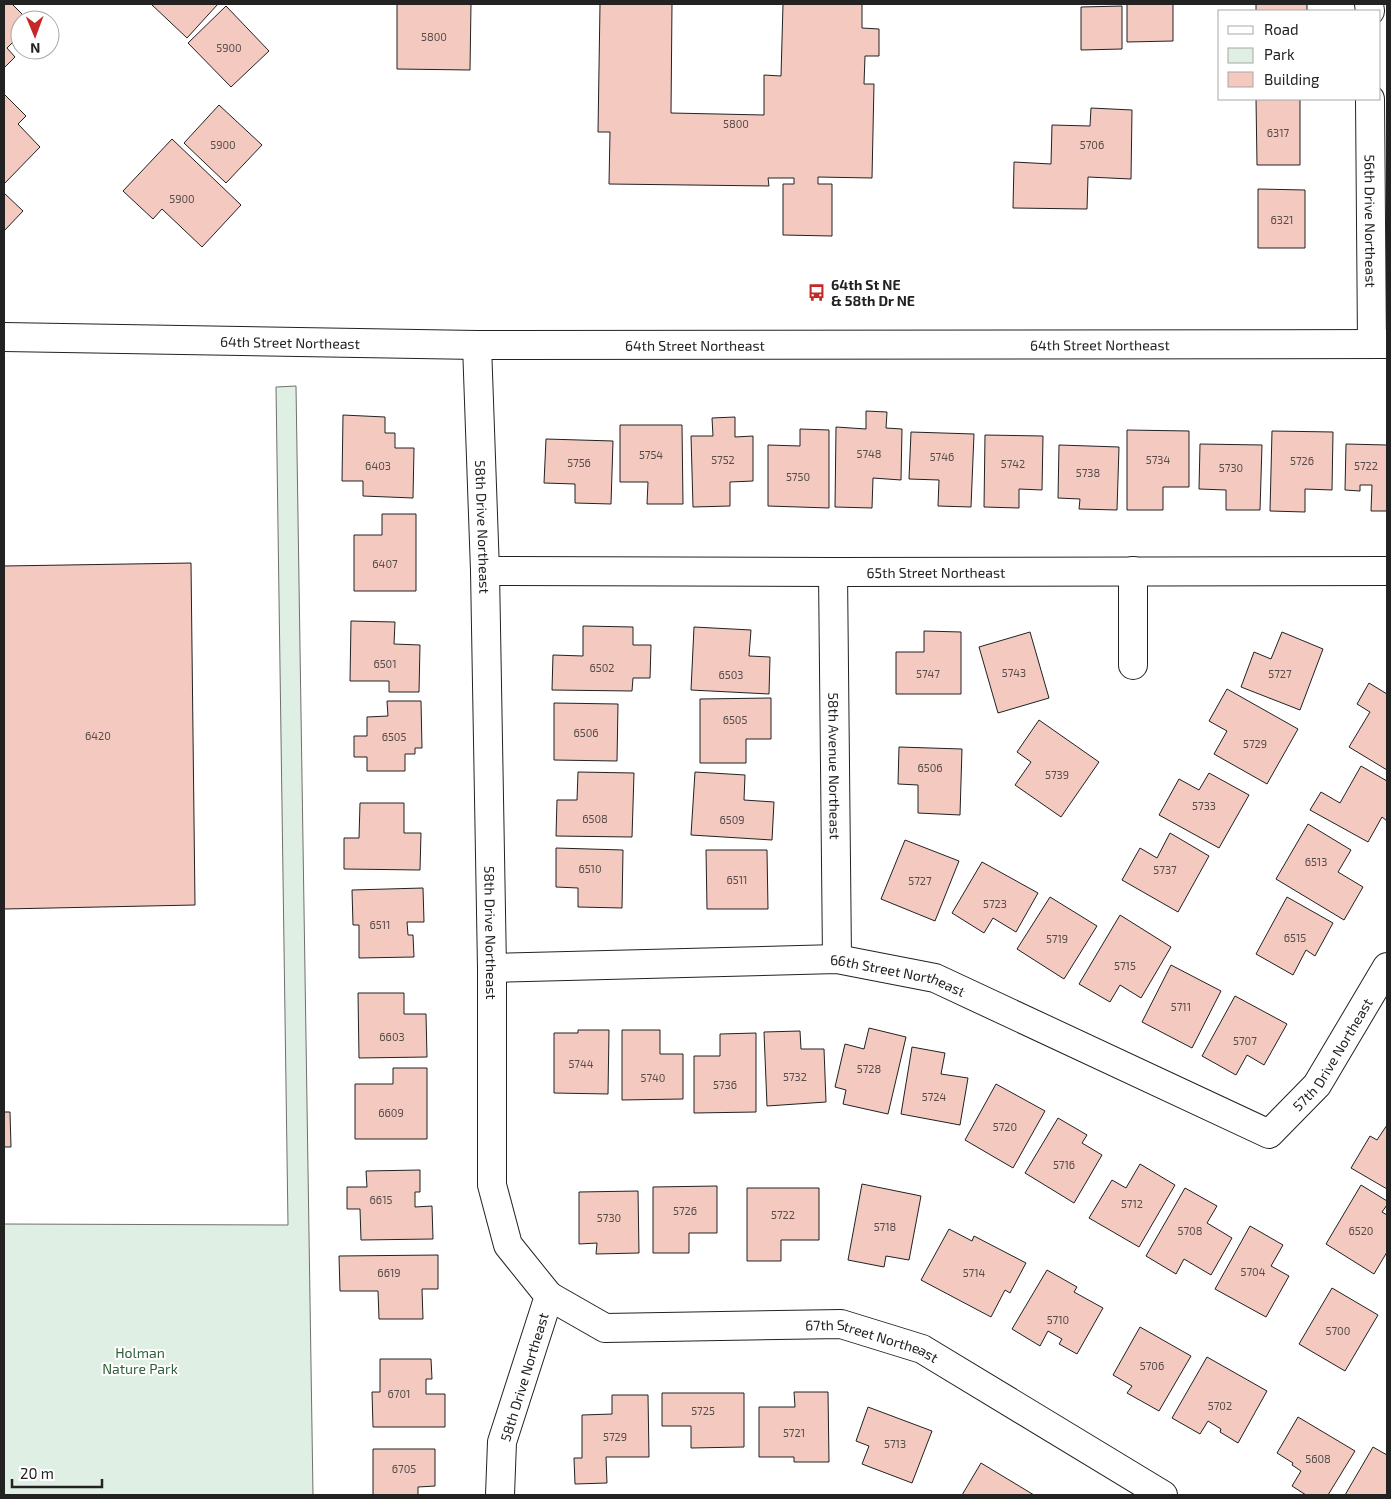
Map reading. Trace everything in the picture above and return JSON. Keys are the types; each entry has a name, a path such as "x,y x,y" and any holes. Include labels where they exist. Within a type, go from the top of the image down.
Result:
{"street":[{"name":"56th Drive Northeast","path":"1370,100 1379,344"},
{"name":"64th Street Northeast","path":"4,337 477,345 1379,344"},
{"name":"58th Drive Northeast","path":"477,345 486,571 492,968 492,1185 508,1245 549,1296 502,1442 500,1495"},
{"name":"65th Street Northeast","path":"486,571 1387,571"},
{"name":"58th Avenue Northeast","path":"832,572 837,959"},
{"path":"1133,572 1133,665"},
{"name":"66th Street Northeast","path":"492,968 837,959 935,978 1268,1134"},
{"name":"57th Drive Northeast","path":"1268,1134 1316,1085 1387,967"},
{"name":"67th Street Northeast","path":"549,1296 605,1328 841,1324 922,1349 1163,1495"}],"green space":[{"name":"Holman Nature Park","path":"296,386 313,1495 4,1495 4,1224 288,1225 276,387"}],"building":[{"path":"4,4 12,4 18,10 10,10 10,45 7,48 10,51 10,60 12,60 4,68"},
{"path":"151,4 218,4 187,38"},
{"path":"397,4 471,4 470,70 397,69"},
{"path":"600,4 672,4 671,113 764,115 764,75 781,76 783,4 862,4 862,28 879,29 879,56 865,56 864,84 874,84 872,178 818,177 818,184 832,184 832,236 783,235 783,184 794,184 794,178 768,178 769,186 609,184 610,132 598,132"},
{"path":"1127,4 1173,4 1173,41 1127,42"},
{"path":"1256,4 1307,4 1307,10 1256,10"},
{"path":"226,6 269,51 231,87 188,43"},
{"path":"1122,6 1122,49 1081,50 1081,7"},
{"path":"4,94 26,116 18,124 40,147 4,184"},
{"path":"1256,100 1300,100 1300,165 1257,165"},
{"path":"219,105 262,145 226,183 184,143"},
{"path":"1091,108 1132,110 1131,179 1088,177 1087,209 1013,208 1014,162 1051,164 1052,125 1090,126"},
{"path":"172,139 241,205 202,247 162,209 153,219 123,191"},
{"path":"1258,189 1305,190 1305,248 1258,248"},
{"path":"4,193 23,211 4,231"},
{"path":"866,411 887,412 886,428 902,429 901,480 873,478 872,508 835,507 836,427 866,429"},
{"path":"343,415 385,417 385,433 395,433 395,448 414,448 413,498 363,496 363,481 342,481"},
{"path":"735,417 735,437 753,436 753,481 730,482 730,506 693,507 691,436 713,436 712,418"},
{"path":"620,425 682,425 683,504 647,504 648,482 620,482"},
{"path":"800,429 829,430 829,508 768,506 768,445 800,446"},
{"path":"1127,430 1189,431 1189,487 1163,487 1163,510 1127,510"},
{"path":"1272,431 1333,432 1332,490 1305,489 1305,512 1270,511"},
{"path":"911,432 974,434 971,507 938,506 939,480 909,479"},
{"path":"985,435 1043,436 1042,490 1019,489 1019,508 984,507"},
{"path":"546,439 613,441 611,504 575,503 575,484 544,483"},
{"path":"1200,444 1262,445 1260,510 1226,510 1226,490 1199,489"},
{"path":"1346,444 1387,445 1387,511 1371,511 1372,485 1360,485 1360,491 1345,490"},
{"path":"1059,445 1119,447 1117,510 1079,509 1080,499 1058,498"},
{"path":"382,514 416,514 416,591 354,591 354,535 382,535"},
{"path":"191,563 195,905 4,909 4,566"},
{"path":"351,621 395,622 394,644 420,645 419,692 389,692 389,681 350,681"},
{"path":"583,626 633,627 633,645 651,645 650,678 633,678 632,691 552,690 553,655 583,656"},
{"path":"694,627 751,630 749,656 770,657 769,694 691,690"},
{"path":"924,631 961,632 961,694 896,694 896,652 924,652"},
{"path":"1030,632 1049,698 998,713 979,647"},
{"path":"1282,632 1323,649 1300,710 1241,687 1254,652 1271,659"},
{"path":"1369,683 1387,694 1387,770 1349,747 1370,712 1357,704"},
{"path":"1227,689 1298,729 1267,784 1214,754 1227,731 1209,721"},
{"path":"771,698 771,739 746,739 746,763 700,763 700,699"},
{"path":"387,701 421,701 422,748 415,748 415,754 405,754 405,771 367,771 367,757 354,757 354,736 367,736 367,717 388,716"},
{"path":"554,703 618,704 617,761 554,760"},
{"path":"1039,720 1099,762 1061,817 1015,785 1031,762 1017,752"},
{"path":"899,747 962,749 960,815 918,813 918,785 898,784"},
{"path":"1361,766 1387,781 1387,821 1382,817 1368,842 1310,810 1321,792 1340,803"},
{"path":"578,772 634,773 632,837 556,836 557,800 577,800"},
{"path":"695,772 745,775 744,800 774,802 772,840 691,835"},
{"path":"1209,773 1249,795 1219,848 1159,815 1179,779 1199,790"},
{"path":"360,803 404,803 404,833 421,833 420,870 344,869 344,838 359,838"},
{"path":"1308,824 1351,850 1338,872 1363,887 1344,920 1276,879"},
{"path":"1170,833 1209,856 1178,912 1122,880 1140,848 1157,858"},
{"path":"905,840 959,861 935,921 881,899"},
{"path":"556,848 623,850 622,908 578,907 578,888 556,887"},
{"path":"706,850 767,850 768,909 707,909"},
{"path":"982,862 1038,893 1016,932 993,918 984,933 952,913"},
{"path":"423,888 424,922 407,922 408,935 413,935 414,957 359,958 359,925 353,925 352,890"},
{"path":"1050,897 1097,926 1064,979 1017,949"},
{"path":"1287,897 1333,923 1315,956 1306,950 1293,975 1256,954"},
{"path":"1120,915 1171,947 1141,998 1120,985 1110,1002 1079,984"},
{"path":"1171,965 1221,991 1192,1048 1142,1022"},
{"path":"358,993 404,993 404,1014 426,1014 427,1057 359,1058"},
{"path":"1235,996 1287,1024 1264,1065 1247,1055 1236,1075 1202,1056"},
{"path":"869,1028 906,1037 888,1114 843,1104 846,1090 835,1087 845,1044 864,1049"},
{"path":"578,1030 609,1030 608,1094 554,1093 554,1033 578,1033"},
{"path":"622,1030 660,1030 660,1054 683,1054 683,1099 622,1100"},
{"path":"800,1031 801,1049 824,1049 826,1102 767,1106 764,1032"},
{"path":"756,1033 756,1112 694,1113 694,1056 720,1056 720,1034"},
{"path":"912,1047 945,1053 941,1074 968,1078 960,1125 901,1114"},
{"path":"393,1068 427,1068 427,1139 355,1139 355,1084 393,1084"},
{"path":"996,1084 1045,1111 1013,1168 965,1140"},
{"path":"4,1112 10,1112 11,1147 4,1147"},
{"path":"1058,1118 1087,1135 1082,1143 1102,1155 1074,1203 1025,1173"},
{"path":"1387,1125 1387,1189 1351,1168 1370,1136 1377,1140"},
{"path":"1140,1164 1175,1185 1139,1247 1089,1218 1112,1180 1126,1188"},
{"path":"420,1170 420,1192 415,1192 415,1207 432,1206 433,1239 361,1240 360,1209 347,1209 347,1187 367,1187 366,1171"},
{"path":"862,1184 921,1196 909,1260 886,1256 884,1267 848,1260"},
{"path":"1361,1185 1387,1201 1387,1205 1382,1212 1387,1215 1387,1252 1374,1274 1326,1244"},
{"path":"717,1186 717,1233 689,1233 689,1253 653,1253 653,1187"},
{"path":"747,1188 819,1188 819,1240 781,1240 781,1261 747,1261"},
{"path":"1185,1188 1217,1206 1207,1223 1232,1238 1211,1275 1184,1259 1176,1274 1146,1256"},
{"path":"638,1191 639,1253 596,1254 597,1243 579,1244 579,1192"},
{"path":"1250,1226 1283,1245 1271,1266 1289,1276 1266,1317 1215,1289"},
{"path":"949,1229 972,1241 974,1236 1026,1263 1010,1293 1005,1290 991,1317 921,1280"},
{"path":"438,1255 438,1289 422,1289 423,1319 379,1319 378,1291 340,1291 339,1256"},
{"path":"1047,1270 1077,1287 1074,1292 1103,1308 1077,1354 1059,1344 1062,1339 1048,1331 1040,1346 1012,1329"},
{"path":"1332,1288 1378,1315 1345,1371 1299,1344"},
{"path":"1140,1327 1191,1356 1159,1411 1127,1393 1132,1386 1113,1375"},
{"path":"1207,1357 1267,1391 1238,1443 1220,1432 1221,1429 1208,1421 1200,1434 1172,1418"},
{"path":"380,1359 431,1359 432,1379 426,1379 426,1394 445,1394 445,1427 373,1427 372,1392 380,1392"},
{"path":"794,1392 828,1392 829,1462 794,1462 794,1457 759,1457 759,1407 795,1407"},
{"path":"662,1393 744,1393 744,1447 691,1448 691,1426 662,1426"},
{"path":"612,1395 648,1395 649,1457 606,1457 607,1483 575,1484 574,1458 582,1458 582,1415 612,1414"},
{"path":"868,1407 932,1431 912,1483 862,1464 869,1446 856,1441"},
{"path":"1298,1417 1355,1451 1328,1495 1306,1495 1292,1486 1301,1471 1292,1465 1293,1463 1277,1453"},
{"path":"1373,1447 1387,1455 1387,1495 1345,1495"},
{"path":"373,1449 435,1449 435,1486 418,1487 418,1495 373,1495"},
{"path":"981,1463 1034,1495 962,1495"}],"place":[{"name":"64th St NE & 58th Dr NE","path":"817,292"}]}
